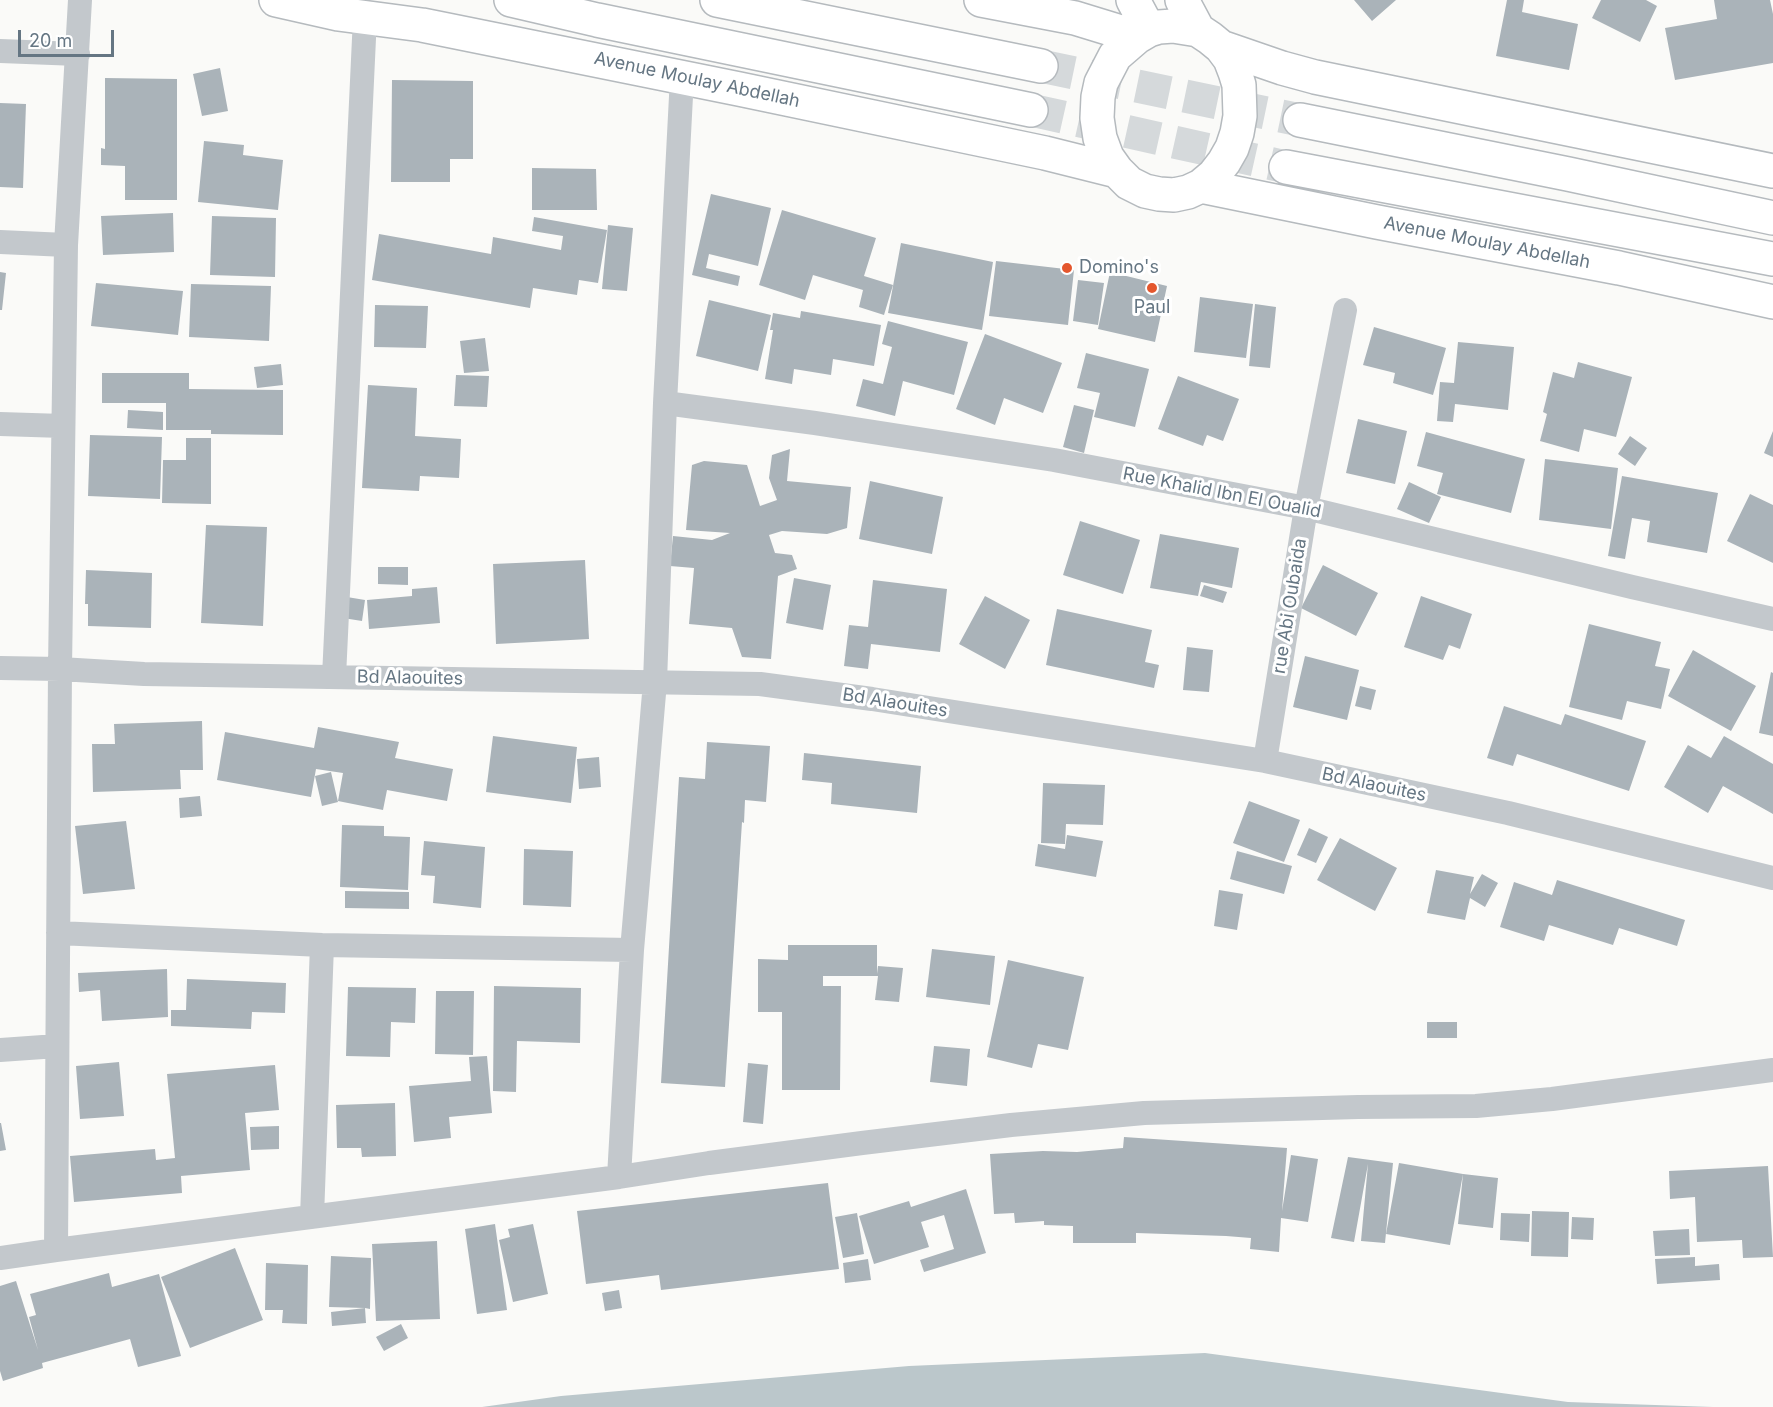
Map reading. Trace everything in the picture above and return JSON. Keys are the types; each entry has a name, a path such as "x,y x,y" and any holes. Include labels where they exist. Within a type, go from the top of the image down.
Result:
{"main road":[{"name":"Avenue Moulay Abdellah","path":"276,0 310,8 422,25 682,77 1045,153 1117,171"},
{"path":"511,0 1031,110"},
{"path":"717,0 1041,66"},
{"path":"981,0 1143,34"},
{"path":"1133,0 1143,34"},
{"path":"1182,0 1209,39 1230,59 1239,85 1240,116 1237,133 1224,162 1202,186 1174,195 1145,191 1130,183 1107,157 1100,138 1097,118 1098,98 1101,83 1115,56 1143,34 1160,27 1173,26 1209,39 1282,68 1315,77 1773,171"},
{"path":"1300,120 1773,218"},
{"name":"Avenue Moulay Abdellah","path":"1286,167 1773,259"},
{"name":"Avenue Moulay Abdellah","path":"1202,186 1608,266 1773,302"}],"street":[{"path":"56,1250 66,245 80,0"},
{"path":"334,677 365,17"},
{"path":"0,51 78,54"},
{"path":"619,1177 632,950 656,682 665,403 682,77"},
{"path":"0,242 66,245"},
{"name":"rue Abi Oubaida","path":"1265,761 1306,508 1346,310"},
{"name":"Rue Khalid Ibn El Oualid","path":"665,403 815,423 1054,460 1306,508 1773,619"},
{"path":"0,424 63,426"},
{"name":"Bd Alaouites","path":"0,668 144,674 760,684 872,699 1265,761 1508,813 1773,878"},
{"path":"58,933 322,945 632,950"},
{"path":"312,1217 322,945"},
{"path":"0,1050 57,1046"},
{"path":"0,1258 838,1146 1023,1124 1144,1113 1476,1106 1552,1099 1773,1070"}],"shaded area":[{"path":"1205,1353 1568,1402 1713,1407 482,1407 561,1396 909,1366"}],"building":[{"path":"1354,0 1396,0 1372,21"},
{"path":"1507,0 1524,0 1522,12 1578,24 1569,70 1496,56"},
{"path":"1601,0 1646,0 1657,6 1640,42 1592,18"},
{"path":"1714,0 1770,0 1773,14 1773,63 1675,80 1665,28 1717,19"},
{"path":"220,68 228,111 202,116 193,74"},
{"path":"105,78 177,79 177,200 125,200 125,166 101,165 101,148 105,149"},
{"path":"392,80 473,81 473,159 450,159 450,182 391,182"},
{"path":"0,103 26,104 23,188 0,187"},
{"path":"204,141 244,145 243,155 283,160 278,210 198,202"},
{"path":"532,168 596,169 597,210 532,210"},
{"path":"711,194 771,208 758,266 709,254 706,268 740,276 738,286 692,275"},
{"path":"782,210 876,238 864,276 893,285 884,315 859,307 863,290 813,275 805,300 759,285"},
{"path":"173,213 174,252 103,255 101,216"},
{"path":"212,216 276,218 275,277 210,275"},
{"path":"534,217 607,230 598,283 579,280 577,295 533,288 530,308 372,280 379,234 491,254 493,237 561,250 563,236 532,231"},
{"path":"608,225 633,228 627,291 602,289"},
{"path":"901,243 993,262 982,330 888,313"},
{"path":"996,261 1074,270 1068,325 989,316"},
{"path":"0,272 6,273 2,310 0,310"},
{"path":"1110,272 1167,286 1155,342 1098,329"},
{"path":"1078,280 1104,283 1098,325 1073,321"},
{"path":"96,283 183,291 178,335 91,326"},
{"path":"191,284 271,286 269,341 189,337"},
{"path":"1200,297 1253,304 1246,358 1194,352"},
{"path":"709,300 771,315 758,371 696,356"},
{"path":"1255,304 1276,307 1270,368 1249,366"},
{"path":"375,305 428,306 426,348 374,347"},
{"path":"801,311 881,325 874,366 833,359 831,375 794,369 792,384 765,379 773,330 770,330 773,313 800,318"},
{"path":"888,321 968,342 954,395 903,381 895,416 856,406 863,379 883,384 892,347 882,344"},
{"path":"1374,327 1446,348 1433,395 1393,383 1395,373 1363,365"},
{"path":"985,334 1062,363 1043,413 1004,398 995,425 956,409"},
{"path":"485,338 489,371 464,373 460,341"},
{"path":"1458,342 1514,347 1508,410 1455,404 1453,422 1437,421 1440,382 1454,383"},
{"path":"1086,353 1149,369 1135,427 1094,417 1100,393 1077,388"},
{"path":"1578,362 1632,377 1616,437 1584,429 1579,452 1540,441 1547,414 1543,412 1553,372 1574,378"},
{"path":"281,364 283,385 257,388 254,367"},
{"path":"102,373 189,373 189,389 283,390 283,435 211,434 211,430 166,430 166,403 102,403"},
{"path":"456,375 489,376 487,407 454,406"},
{"path":"1178,376 1239,399 1223,441 1207,435 1203,446 1158,429"},
{"path":"368,385 417,388 415,436 461,439 459,478 420,476 419,491 362,488"},
{"path":"1074,405 1094,410 1084,453 1063,447"},
{"path":"128,410 163,412 163,430 127,428"},
{"path":"1358,419 1407,431 1395,484 1346,473"},
{"path":"1773,431 1773,457 1764,453"},
{"path":"1426,432 1525,459 1511,513 1437,494 1443,473 1417,466"},
{"path":"90,435 162,437 160,499 88,496"},
{"path":"1630,436 1647,448 1635,466 1618,454"},
{"path":"186,438 211,438 211,504 162,503 163,460 186,460"},
{"path":"790,449 787,481 851,487 847,528 827,534 782,531 769,535 775,553 792,555 797,569 778,576 771,659 742,657 732,628 689,624 694,568 670,566 673,536 712,540 730,533 686,530 692,465 704,461 747,465 760,506 777,500 769,478 772,455"},
{"path":"1545,459 1618,468 1611,529 1539,520"},
{"path":"1622,476 1718,493 1707,553 1647,542 1650,521 1632,518 1625,559 1608,556"},
{"path":"870,481 943,497 932,554 859,539"},
{"path":"1409,482 1441,497 1429,523 1397,509"},
{"path":"1750,494 1773,505 1773,563 1727,541"},
{"path":"1080,521 1140,540 1123,594 1063,575"},
{"path":"206,525 267,527 263,626 201,623"},
{"path":"1160,534 1239,548 1232,588 1201,582 1198,596 1150,588"},
{"path":"585,560 589,639 496,644 493,564"},
{"path":"1323,565 1378,593 1356,636 1301,608"},
{"path":"378,567 408,567 408,585 378,584"},
{"path":"86,570 152,573 151,628 88,626 88,604 85,604"},
{"path":"794,578 831,585 823,630 786,623"},
{"path":"873,580 947,589 940,652 871,644 868,669 844,666 849,625 868,627"},
{"path":"1204,585 1227,592 1223,603 1200,596"},
{"path":"437,587 440,623 369,629 367,600 412,596 412,589"},
{"path":"985,596 1030,620 1005,669 959,644"},
{"path":"1421,596 1472,614 1460,649 1449,645 1443,660 1404,647"},
{"path":"347,597 365,600 362,621 343,618"},
{"path":"1057,609 1152,630 1145,662 1159,665 1154,688 1046,665"},
{"path":"1589,624 1661,642 1655,666 1670,669 1661,709 1627,701 1622,720 1569,707"},
{"path":"1187,647 1213,650 1209,692 1183,690"},
{"path":"1693,650 1756,686 1731,731 1668,696"},
{"path":"1305,656 1359,670 1347,720 1293,707"},
{"path":"1771,672 1773,673 1773,736 1759,733"},
{"path":"1360,686 1376,690 1371,710 1355,706"},
{"path":"1504,706 1561,725 1565,714 1646,741 1629,791 1517,754 1513,766 1487,758"},
{"path":"202,721 203,770 180,770 181,789 93,792 92,744 115,744 114,724"},
{"path":"318,727 399,742 395,758 453,769 447,801 387,790 383,810 338,801 343,773 316,769 311,797 217,780 225,732 314,748"},
{"path":"493,736 577,747 571,803 486,792"},
{"path":"1724,736 1773,764 1773,814 1723,786 1708,813 1664,787 1688,745 1711,758"},
{"path":"707,742 770,746 766,802 745,800 744,823 742,822 725,1087 661,1083 679,777 705,779"},
{"path":"804,753 921,766 917,813 831,804 832,783 802,780"},
{"path":"599,757 601,787 579,789 577,759"},
{"path":"331,772 338,802 322,806 315,776"},
{"path":"1043,783 1105,785 1103,825 1066,824 1065,844 1041,843"},
{"path":"200,796 202,816 180,818 179,798"},
{"path":"1249,801 1300,820 1284,862 1233,843"},
{"path":"126,821 135,889 83,894 75,826"},
{"path":"342,825 384,826 384,836 410,837 408,890 340,887"},
{"path":"1309,828 1328,837 1316,863 1297,855"},
{"path":"1067,835 1103,841 1096,877 1035,866 1038,844 1065,849"},
{"path":"1340,838 1397,868 1375,911 1317,880"},
{"path":"424,841 485,847 481,908 433,903 435,876 421,875"},
{"path":"524,849 573,851 571,907 523,905"},
{"path":"1237,851 1292,866 1284,894 1230,879"},
{"path":"1436,870 1474,877 1470,894 1482,874 1498,883 1485,907 1470,898 1465,920 1427,913"},
{"path":"1557,880 1685,920 1677,946 1619,928 1613,945 1549,925 1544,941 1500,927 1514,882 1552,895"},
{"path":"1219,890 1243,894 1237,930 1214,926"},
{"path":"345,891 409,892 409,909 345,908"},
{"path":"788,945 877,945 877,974 878,966 903,968 899,1002 875,1000 878,976 823,976 823,986 841,986 840,1090 782,1090 782,1012 758,1012 758,959 788,960"},
{"path":"932,949 995,956 990,1005 926,997"},
{"path":"1008,960 1084,977 1068,1050 1038,1044 1032,1068 987,1057"},
{"path":"167,969 168,1017 102,1021 100,990 79,992 78,973"},
{"path":"187,979 286,983 285,1013 252,1012 251,1029 171,1026 171,1010 186,1010"},
{"path":"494,986 581,988 580,1043 517,1041 516,1092 493,1091"},
{"path":"348,987 416,988 415,1023 391,1022 390,1057 346,1056"},
{"path":"436,991 474,991 473,1055 435,1054"},
{"path":"1427,1022 1457,1022 1457,1038 1427,1038"},
{"path":"934,1046 970,1049 967,1086 930,1082"},
{"path":"487,1056 492,1113 449,1117 451,1138 414,1142 409,1086 471,1081 469,1057"},
{"path":"119,1062 124,1116 80,1119 76,1066"},
{"path":"748,1063 768,1065 763,1124 743,1122"},
{"path":"275,1065 279,1110 245,1113 250,1170 181,1176 182,1193 74,1202 70,1156 155,1149 156,1160 175,1158 167,1074"},
{"path":"395,1103 396,1156 362,1157 361,1148 337,1148 336,1105"},
{"path":"0,1123 6,1150 0,1151"},
{"path":"279,1126 279,1149 251,1150 250,1127"},
{"path":"1124,1137 1287,1148 1282,1211 1291,1155 1318,1159 1308,1222 1281,1218 1279,1252 1250,1249 1251,1238 1226,1236 1136,1233 1136,1243 1073,1243 1073,1226 1044,1225 1044,1221 1015,1223 1014,1213 994,1214 990,1154 1077,1152 1123,1148"},
{"path":"1348,1157 1393,1163 1385,1243 1361,1241 1368,1164 1354,1242 1331,1238"},
{"path":"1399,1163 1463,1174 1450,1245 1386,1234"},
{"path":"1768,1166 1773,1257 1743,1258 1742,1240 1697,1242 1695,1197 1670,1199 1669,1171"},
{"path":"1463,1174 1498,1178 1493,1228 1458,1224"},
{"path":"828,1183 839,1269 661,1290 659,1275 586,1284 577,1211"},
{"path":"966,1189 986,1253 924,1272 920,1260 954,1249 944,1215 921,1222 929,1247 874,1264 859,1216 909,1201 911,1207"},
{"path":"1532,1211 1569,1212 1568,1257 1531,1256"},
{"path":"857,1213 864,1254 843,1258 835,1217"},
{"path":"1501,1213 1530,1214 1529,1242 1500,1240"},
{"path":"1572,1217 1594,1218 1593,1240 1571,1239"},
{"path":"495,1224 507,1310 477,1314 465,1229"},
{"path":"533,1224 548,1294 513,1302 499,1240 510,1237 508,1229"},
{"path":"1689,1229 1690,1255 1655,1256 1653,1231"},
{"path":"437,1241 440,1319 376,1321 372,1244"},
{"path":"235,1248 263,1320 190,1348 161,1277"},
{"path":"331,1256 371,1258 370,1309 329,1307"},
{"path":"1695,1257 1695,1266 1719,1264 1720,1280 1657,1284 1655,1259"},
{"path":"868,1259 871,1280 845,1283 843,1263"},
{"path":"266,1263 308,1265 307,1324 282,1323 283,1310 265,1310"},
{"path":"109,1273 112,1287 159,1274 181,1356 138,1367 130,1339 42,1363 43,1368 3,1381 0,1371 0,1286 16,1281 38,1350 29,1317 36,1315 30,1294"},
{"path":"619,1290 622,1308 605,1311 602,1293"},
{"path":"365,1308 366,1323 332,1326 331,1312"},
{"path":"401,1324 408,1338 384,1351 376,1337"}],"tunnel":[{"path":"1041,66 1300,120"},
{"path":"1031,110 1286,167"}],"place":[{"name":"Domino's","path":"1067,268"},
{"name":"Paul","path":"1152,288"}]}
